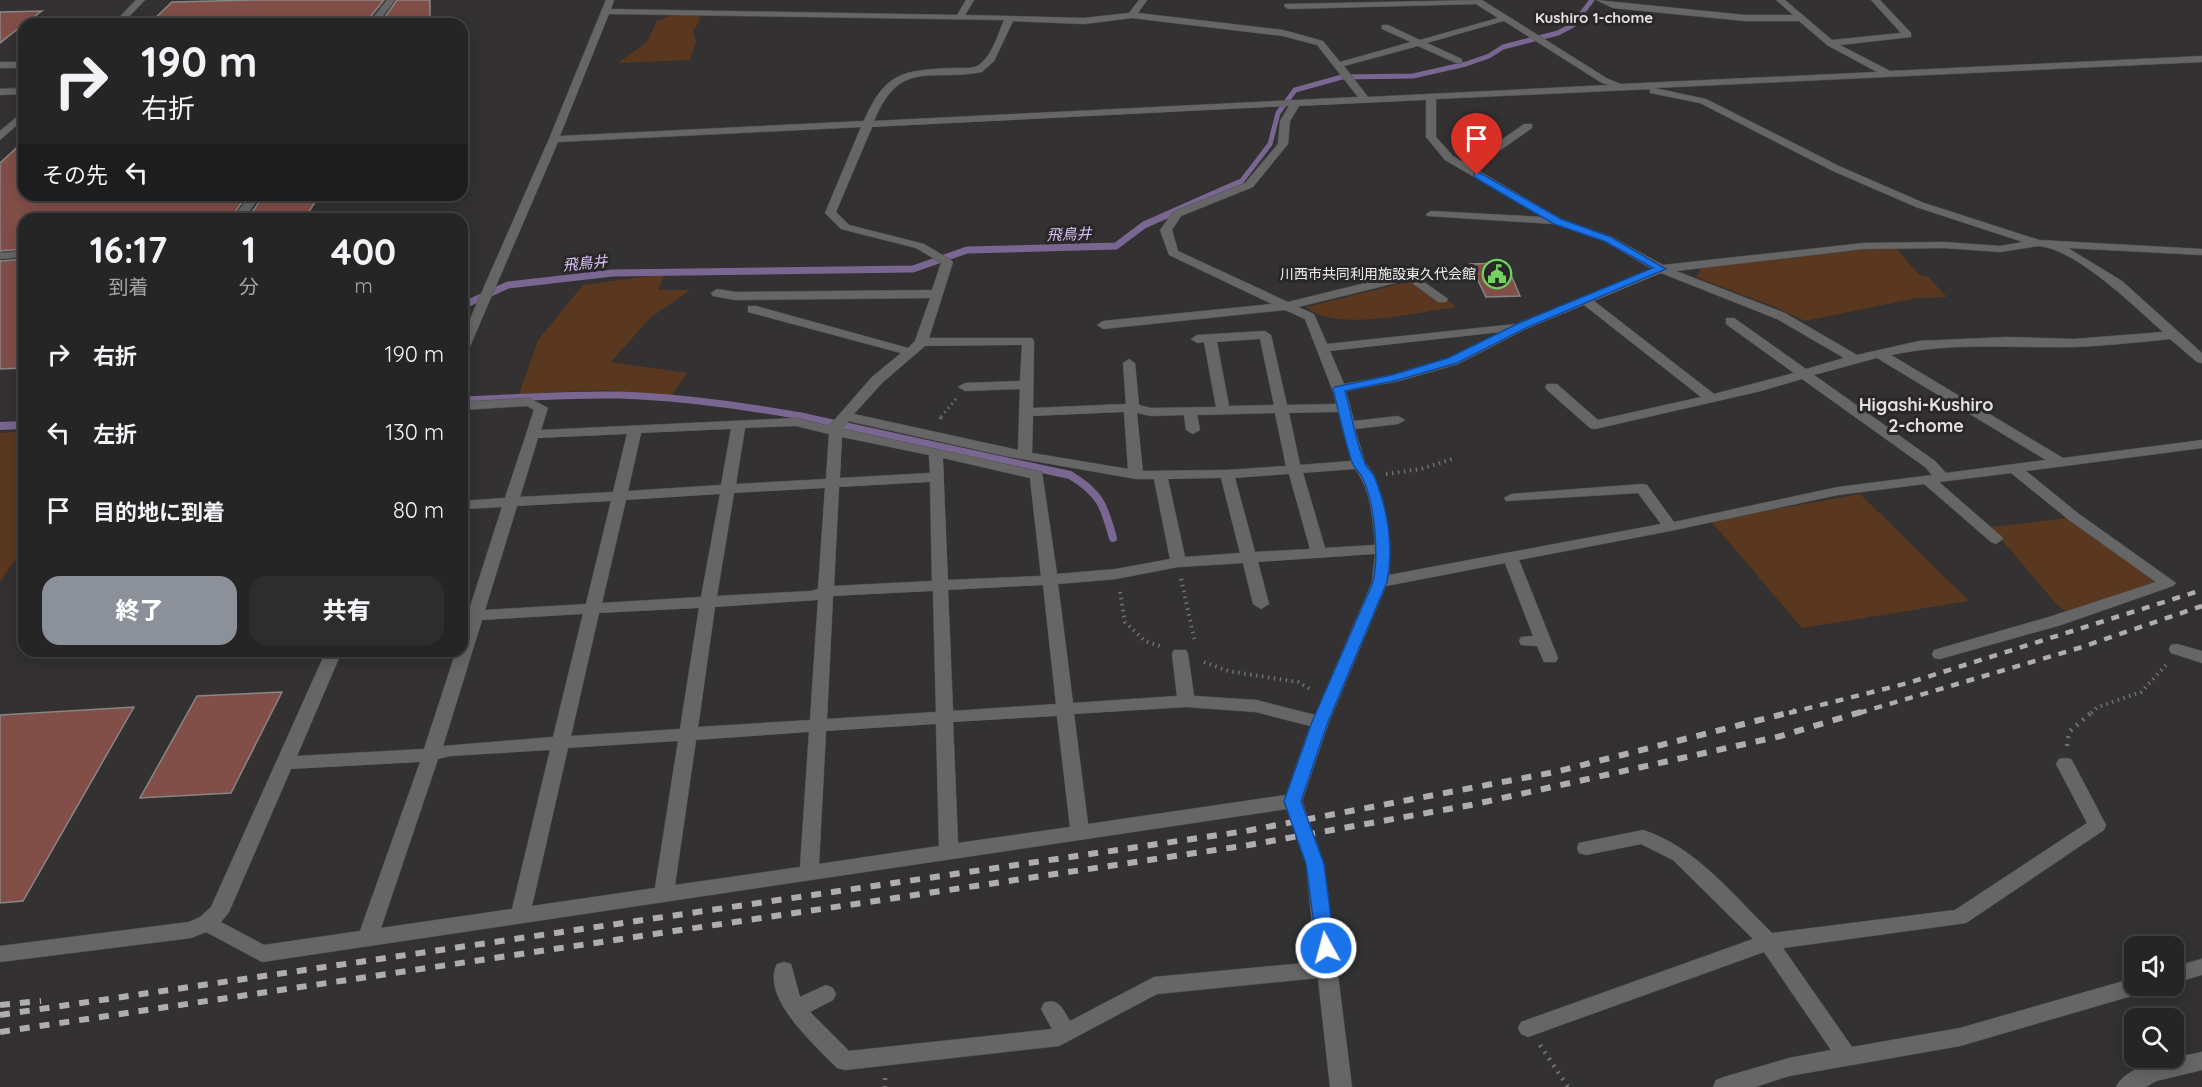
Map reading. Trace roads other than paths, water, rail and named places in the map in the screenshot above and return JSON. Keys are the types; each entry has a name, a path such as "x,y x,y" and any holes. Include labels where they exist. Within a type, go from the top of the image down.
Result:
{"street":[{"path":"123,18 141,0"},
{"path":"377,18 391,0"},
{"path":"960,16 970,0"},
{"path":"1132,15 1143,0"},
{"path":"468,337 554,139 608,5 1084,21 1132,15 1286,16 1476,0 1605,81 1703,101 1837,169 1920,206 2037,243"},
{"path":"1600,0 1613,5 1745,18 1801,18"},
{"path":"1780,0 1830,43 1888,74"},
{"path":"1830,43 1908,35 1875,0"},
{"path":"1286,16 1320,43 1365,99"},
{"path":"809,871 836,426 877,380 921,342 946,262 920,246 845,227 830,213 877,102 898,78 926,72 979,70 989,61 1010,18"},
{"path":"1338,65 1508,18"},
{"path":"1385,27 1459,61"},
{"path":"554,139 2202,59"},
{"path":"0,65 18,64"},
{"path":"0,92 18,91"},
{"path":"1431,96 1431,137 1449,158 1460,165 1557,221 1608,239 1661,269 1781,316 1855,359"},
{"path":"1296,102 1291,107 1285,121 1283,144 1249,185 1177,214 1166,230 1173,253 1310,317 1339,389 1359,465 1368,477 1382,528 1381,549 1384,562 1380,582 1320,722 1293,801 1315,864 1341,1087"},
{"path":"1,136 18,120"},
{"path":"1460,165 1488,154 1528,126"},
{"path":"1431,214 1557,221"},
{"path":"1339,389 1394,378 1453,361 1522,326 1661,269 1864,246 1944,245 2001,249 2037,243 2202,252"},
{"path":"2053,244 2118,284 2173,335 2202,358"},
{"path":"0,255 18,254"},
{"path":"1103,326 1288,306 1410,276 1442,299"},
{"path":"717,293 735,296 936,294"},
{"path":"1585,300 1711,398"},
{"path":"752,309 910,352"},
{"path":"1730,321 1930,464 1935,478 1996,539"},
{"path":"1324,348 1522,326"},
{"path":"1222,411 1203,338 1265,335 1294,468 1319,553"},
{"path":"1552,387 1595,425 1919,345 2006,341 2074,343 2173,335"},
{"path":"921,342 1028,341 1025,456"},
{"path":"1880,354 2058,461"},
{"path":"1129,363 1133,408 1129,415 1136,475"},
{"path":"965,387 1027,385"},
{"path":"468,406 529,402 541,408 511,501 469,615 1050,580 1116,574 1178,562 1381,549"},
{"path":"1026,412 1133,408 1151,412 1344,408"},
{"path":"1190,411 1193,430"},
{"path":"845,416 1025,456 1136,475 1227,474 1359,465"},
{"path":"1348,426 1398,420"},
{"path":"533,434 796,422 1037,475 1080,831"},
{"path":"664,893 708,602 739,424"},
{"path":"520,915 634,429"},
{"path":"1380,582 1670,527 1838,491 2202,444"},
{"path":"936,452 935,477 949,851"},
{"path":"1940,654 2055,621 2168,583 2074,517 2014,468"},
{"path":"1227,474 1260,604"},
{"path":"1160,475 1178,562"},
{"path":"468,505 935,477"},
{"path":"1511,498 1642,488 1670,527"},
{"path":"1510,558 1550,658"},
{"path":"1527,641 1545,641"},
{"path":"2177,649 2202,657"},
{"path":"1186,701 1189,652"},
{"path":"0,954 191,930 207,923 219,912 331,657"},
{"path":"368,940 431,755 458,657"},
{"path":"285,763 431,755 450,750 1186,701 1256,706 1320,722"},
{"path":"1528,1028 1768,942 1959,917 2097,825 2065,764"},
{"path":"207,923 262,954 368,940 809,871 1293,801"},
{"path":"1586,848 1643,837 1680,855 1768,942 1847,1057"},
{"path":"2184,972 2202,967"},
{"path":"784,969 786,987 795,1010 845,1060 1059,1037 1154,986 1329,969"},
{"path":"1724,1087 1789,1067 1960,1037 2124,990"},
{"path":"795,1010 826,994"},
{"path":"1051,1009 1066,1033"},
{"path":"2127,1087 2151,1073 2202,1061"}],"waterway":[{"name":"飛鳥井","path":"1235,184 1241,182 1270,144 1278,113 1295,90 1342,77 1413,76 1466,64 1489,56 1503,47 1558,33 1573,25 1592,0"},
{"name":"飛鳥井","path":"468,303 508,285 613,273 913,269 967,250 1116,246 1144,225 1239,183"},
{"path":"468,400 579,395 642,396 760,409 806,417"},
{"path":"798,416 1070,475 1088,488 1099,501 1107,517 1113,538"},
{"name":"飛鳥井","path":"0,426 18,425"}],"railway":[{"path":"1789,713 1908,683 2202,590"},
{"path":"1859,713 2079,648 2202,606"},
{"path":"0,1015 1246,831 1555,772 1795,711"},
{"path":"0,1032 1249,845 1471,805 1781,736 1864,711"},
{"path":"0,1005 41,1001"}],"place":[{"name":"川西市共同利用施設東久代会館","path":"1497,274"}],"district":[{"name":"Kushiro 1-chome","path":"1594,17"},
{"name":"Higashi-Kushiro 2-chome","path":"1926,414"}]}
